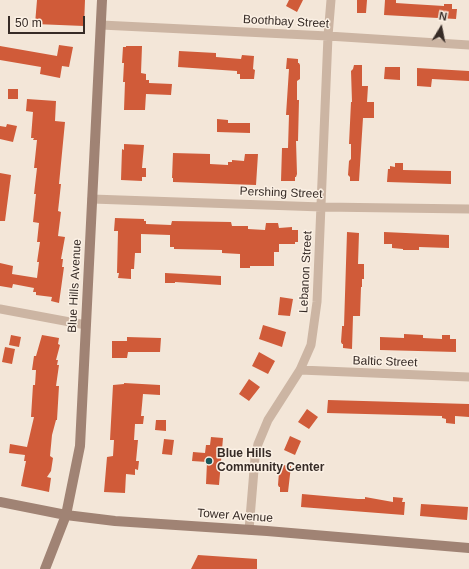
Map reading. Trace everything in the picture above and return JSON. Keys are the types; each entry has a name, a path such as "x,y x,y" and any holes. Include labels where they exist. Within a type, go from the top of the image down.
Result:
{"main road":[{"name":"Blue Hills Avenue","path":"45,569 66,515 80,446 102,0"},
{"name":"Tower Avenue","path":"0,502 66,515 115,521 249,530 469,548"}],"street":[{"name":"Lebanon Street","path":"249,530 255,458 258,444 268,420 300,370 312,345 317,302 328,36 331,0"},
{"name":"Boothbay Street","path":"101,25 328,36 469,45"},
{"name":"Pershing Street","path":"92,199 469,210"},
{"path":"0,309 86,325"},
{"name":"Baltic Street","path":"300,370 469,378"}],"building":[{"path":"37,0 85,0 84,26 35,24"},
{"path":"289,0 303,0 297,12 286,6"},
{"path":"357,0 367,0 366,13 357,13"},
{"path":"385,0 396,0 396,3 444,6 444,4 452,4 452,9 457,9 456,19 384,15"},
{"path":"59,45 73,47 69,67 62,66 60,78 40,74 41,67 0,60 0,46 57,56"},
{"path":"142,46 141,73 146,74 146,80 149,80 149,83 172,84 171,95 146,94 145,110 124,110 125,82 123,82 124,63 122,63 123,47"},
{"path":"179,51 216,53 216,57 241,59 242,55 254,56 254,79 240,79 240,74 237,74 237,71 178,67"},
{"path":"287,58 298,59 298,63 300,65 300,79 297,81 297,100 299,100 298,141 296,141 297,174 295,181 281,181 282,148 288,148 289,115 286,115 289,69 286,69"},
{"path":"354,65 362,65 362,86 368,86 367,102 374,102 374,118 363,118 359,181 350,181 350,177 348,175 349,161 351,159 351,144 349,144 352,102 351,71"},
{"path":"385,67 400,67 400,80 384,79"},
{"path":"417,68 469,71 469,81 432,79 431,87 417,86"},
{"path":"8,89 18,89 18,99 8,99"},
{"path":"27,99 56,101 55,121 65,122 58,211 61,212 58,236 65,237 61,259 63,259 62,267 64,267 59,303 51,301 52,297 36,295 36,292 33,292 34,288 13,284 12,288 0,286 0,263 13,266 12,274 37,278 39,262 37,262 40,242 37,242 39,223 33,222 37,168 34,168 37,140 33,140 34,138 31,138 33,112 26,111"},
{"path":"217,119 228,120 228,123 250,123 250,133 217,132"},
{"path":"7,124 17,126 13,142 0,139 0,126 6,127"},
{"path":"124,144 144,145 142,168 146,168 146,177 142,177 142,181 121,180 122,149 124,150"},
{"path":"173,153 210,154 210,164 228,165 228,162 232,162 232,160 244,161 245,154 258,154 256,185 173,182"},
{"path":"395,163 403,163 403,170 451,171 451,184 387,182 388,169 390,169 390,166 395,167"},
{"path":"0,173 11,175 5,221 0,221"},
{"path":"115,218 144,219 146,224 171,225 172,221 231,222 232,226 248,226 248,229 265,230 266,223 278,223 279,228 292,227 292,230 298,230 298,242 295,242 295,244 279,244 279,252 274,252 274,266 250,266 250,268 240,268 240,254 222,253 222,250 174,249 174,247 170,247 170,235 141,234 141,253 135,253 134,269 131,269 131,279 118,278 118,231 114,231"},
{"path":"347,232 359,233 358,264 364,264 364,279 362,279 361,287 360,316 353,316 352,349 343,348 343,344 341,342 342,326 344,326"},
{"path":"384,232 449,235 449,248 419,247 419,250 403,250 392,248 392,244 384,244"},
{"path":"165,273 221,276 221,285 175,282 165,283"},
{"path":"280,297 293,299 290,316 278,315"},
{"path":"263,325 286,332 282,347 259,339"},
{"path":"404,334 423,335 423,338 442,339 442,335 450,335 450,339 456,339 456,352 380,350 380,337 404,338"},
{"path":"11,335 21,337 19,347 9,345"},
{"path":"42,335 59,338 58,344 60,345 56,360 58,360 57,365 59,365 56,386 59,386 57,420 52,435 50,456 53,458 51,471 47,477 51,478 49,492 21,486 26,461 24,461 25,455 9,453 10,444 27,447 34,417 31,417 33,385 35,385 36,370 32,370 34,356 36,356"},
{"path":"127,337 161,338 160,352 128,352 127,358 112,358 112,341 127,341"},
{"path":"5,347 15,349 12,364 2,362"},
{"path":"259,352 275,361 268,374 252,366"},
{"path":"249,379 260,387 249,401 239,394"},
{"path":"124,383 160,385 160,395 143,394 141,416 144,416 143,424 135,424 134,440 138,440 136,461 139,461 138,470 135,469 135,475 126,474 125,493 104,492 107,457 113,456 114,440 110,440 113,385"},
{"path":"328,400 469,404 469,417 455,416 455,424 446,423 446,419 442,418 442,416 327,413"},
{"path":"307,409 318,417 309,429 298,422"},
{"path":"156,420 166,420 166,431 155,430"},
{"path":"290,436 301,441 295,455 284,450"},
{"name":"Blue Hills Community Center","path":"211,437 223,438 219,485 206,484 207,462 192,461 193,452 205,453 206,445 210,445"},
{"path":"164,439 174,440 172,455 162,454"},
{"path":"282,465 291,466 288,492 280,492 280,487 278,485 279,472 280,469 282,470"},
{"path":"302,494 358,499 365,499 365,497 393,502 393,497 403,498 402,502 405,502 404,515 301,507"},
{"path":"421,504 468,507 467,520 420,516"},
{"path":"198,555 257,559 257,569 191,569"}],"place":[{"name":"Blue Hills Community Center","path":"209,461"}]}
